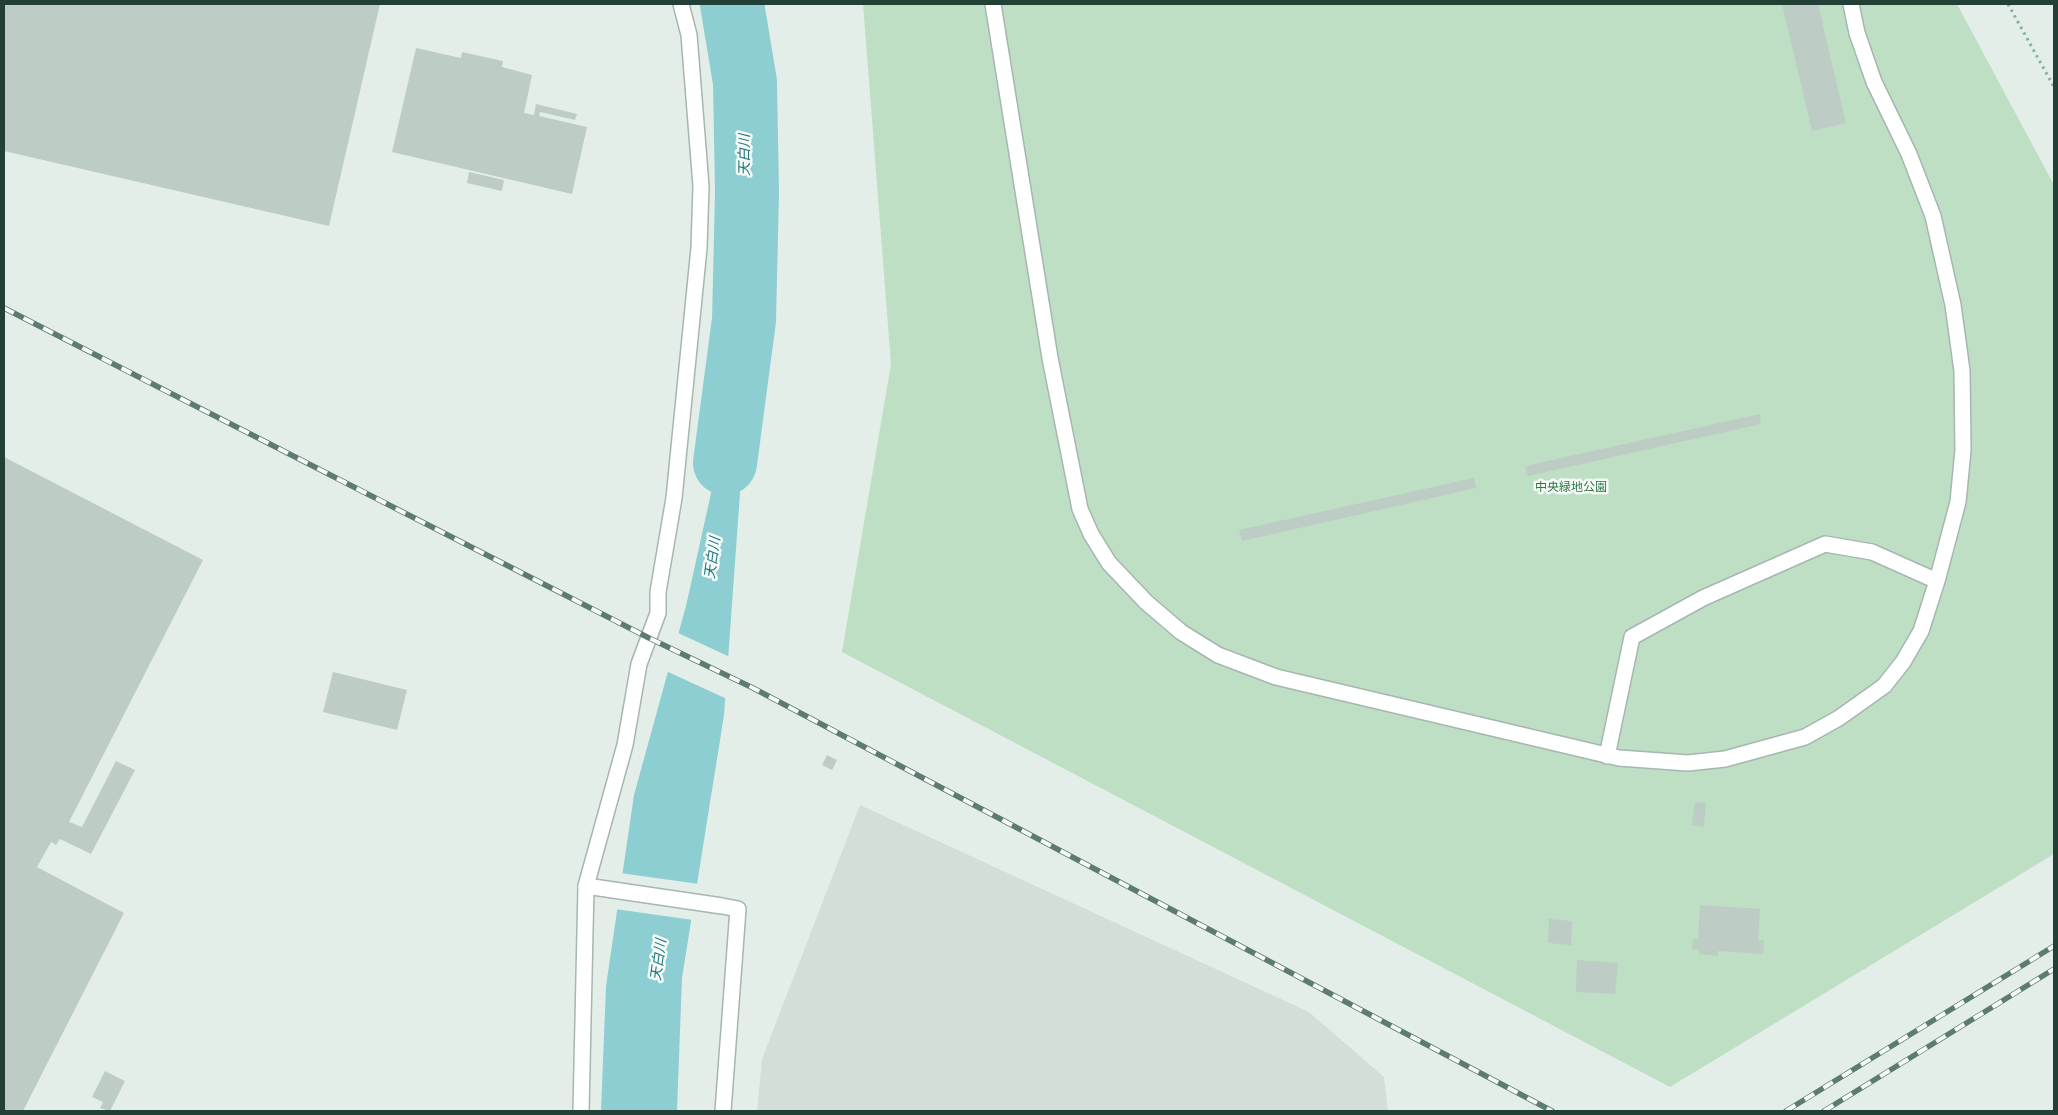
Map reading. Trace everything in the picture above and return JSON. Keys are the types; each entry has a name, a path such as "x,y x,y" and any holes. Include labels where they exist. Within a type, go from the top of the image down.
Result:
{"street":[{"path":"581,1111 586,886 625,746 639,664 658,613 658,592 674,498 699,248 701,186 689,35 681,4"},
{"path":"993,4 1050,358 1080,509 1091,534 1109,563 1146,602 1182,632 1218,655 1276,677 1607,756 1688,763 1725,759 1805,737 1840,718 1884,686 1903,662 1921,631 1937,581 1958,502 1963,450 1962,371 1953,305 1933,216 1909,154 1874,82 1857,33 1851,4"},
{"path":"1607,756 1632,637 1703,598 1825,544 1872,552 1937,581"},
{"path":"586,886 738,909 723,1111"}],"path":[{"path":"2008,4 2054,87"}],"shaded area":[{"path":"860,805 1309,1012 1384,1077 1388,1111 757,1111 762,1059"}],"green space":[{"name":"中央緑地公園","path":"863,4 1957,4 2054,185 2054,854 1670,1087 842,652 891,364"}],"water":[{"path":"754,299 724,715 682,978 677,1111 601,1111 606,986 634,795 686,606"}],"pier":[{"path":"676,632 730,657 727,699 666,671"},
{"path":"620,873 699,884 693,920 615,909"}],"building":[{"path":"4,4 380,4 329,226 4,151"},
{"path":"1782,4 1818,4 1846,123 1812,131"},
{"path":"416,48 461,58 462,52 503,61 502,67 532,75 524,113 534,115 536,104 577,114 575,120 540,112 539,116 587,127 572,194 392,152"},
{"path":"469,172 504,180 502,191 467,183"},
{"path":"1760,414 1761,424 1528,476 1525,466"},
{"path":"4,457 203,560 69,822 82,827 116,761 135,770 91,854 60,839 56,845 51,842 37,867 124,913 23,1111 4,1111"},
{"path":"1474,478 1476,488 1242,541 1239,530"},
{"path":"333,672 407,690 397,730 323,712"},
{"path":"827,755 837,760 832,770 822,765"},
{"path":"1695,802 1706,803 1704,827 1692,825"},
{"path":"1700,905 1760,909 1758,940 1764,940 1763,954 1718,951 1718,956 1699,954 1699,950 1692,949 1693,939 1698,939"},
{"path":"1549,919 1572,921 1571,945 1548,943"},
{"path":"1577,960 1618,963 1615,994 1576,992"},
{"path":"105,1071 125,1081 110,1111 100,1108 103,1102 92,1097"}],"waterway":[{"name":"天白川","path":"725,463 744,320 747,192 745,82 732,4"}],"railway":[{"path":"4,308 649,638 753,688 1552,1111"},
{"path":"1786,1111 2054,946"},
{"path":"1824,1111 2054,969"}]}
